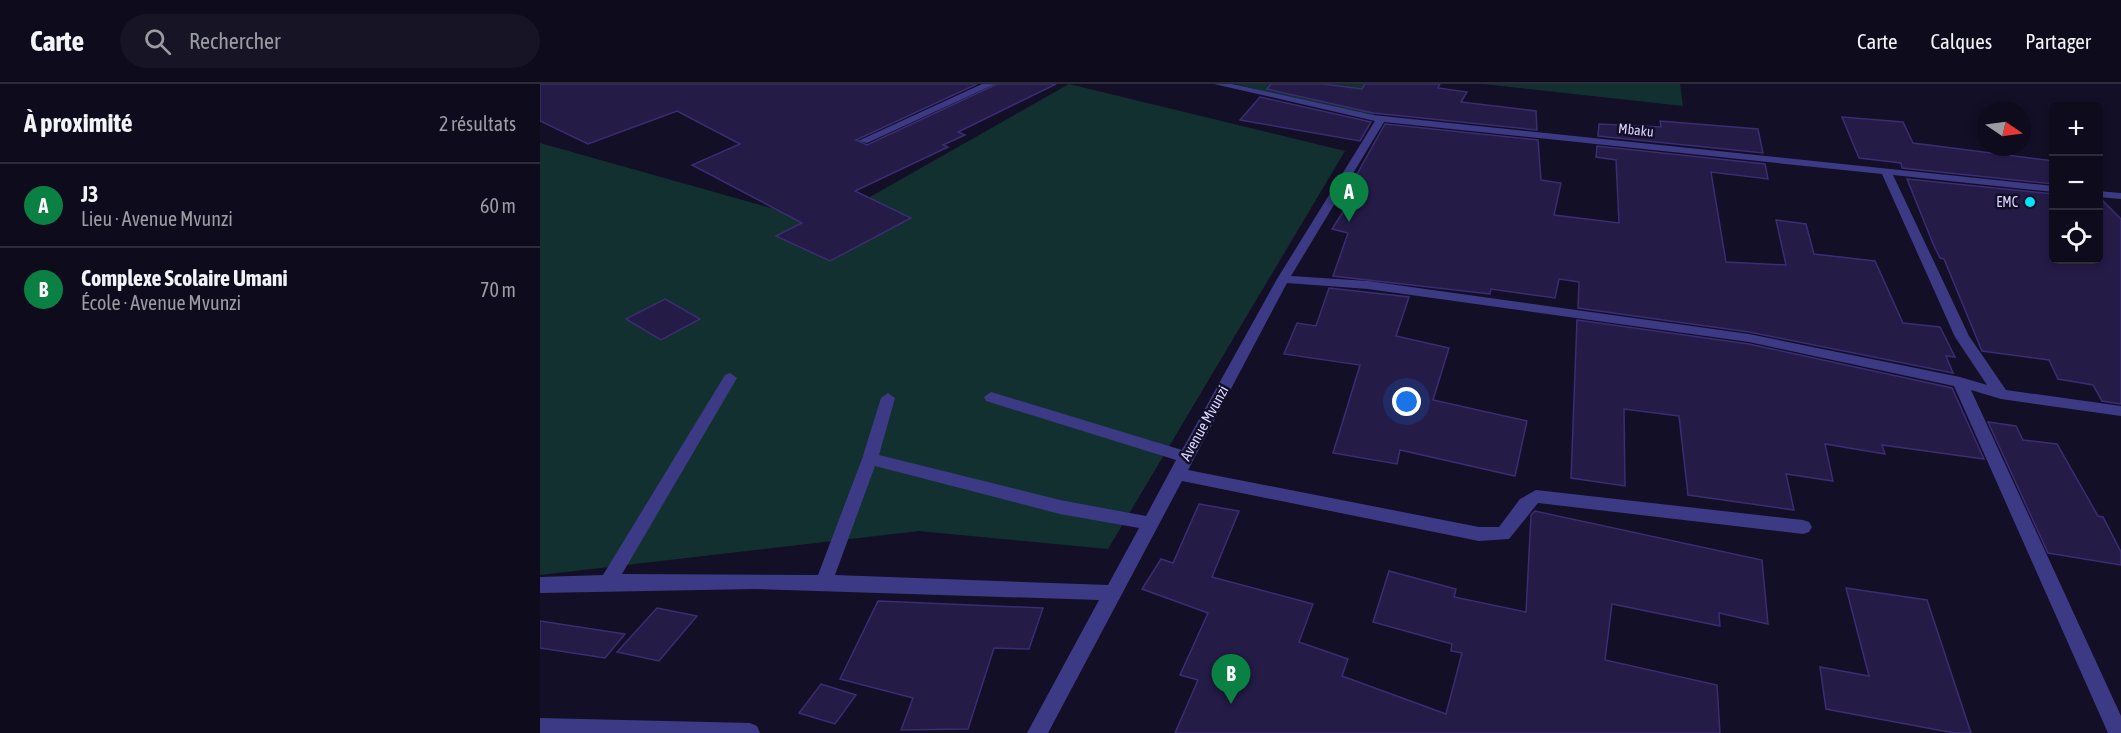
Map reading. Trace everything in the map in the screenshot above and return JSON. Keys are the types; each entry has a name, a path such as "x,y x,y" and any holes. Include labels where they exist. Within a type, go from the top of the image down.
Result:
{"street":[{"path":"863,141 990,84"},
{"name":"Mbaku","path":"1219,84 1381,119 2049,188"},
{"name":"Avenue Mvunzi","path":"1036,733 1114,593 1184,457 1283,279 1381,119"},
{"path":"1885,170 1962,337 2001,394"},
{"path":"2103,194 2121,196"},
{"path":"1283,279 1368,285 1749,338 1960,382 2001,394 2121,411"},
{"path":"609,581 730,378"},
{"path":"1960,382 2118,733"},
{"path":"991,397 1184,457"},
{"path":"824,582 870,459 888,398"},
{"path":"870,459 1060,507 1149,523"},
{"path":"1176,474 1479,534 1503,534 1512,525 1526,501 1536,496 1803,527"},
{"path":"540,585 609,581 824,582 1114,593"},
{"path":"540,728 750,733"}],"green space":[{"path":"1069,84 1345,151 1108,549 919,531 540,575 540,143 824,223"},
{"path":"1234,84 1387,84 1373,118"},
{"path":"1483,84 1680,84 1683,106"}],"building":[{"path":"540,84 977,84 856,140 867,145 997,84 1056,84 958,132 965,135 943,145 948,147 855,191 911,218 830,261 776,236 802,223 692,165 740,144 677,111 588,144 540,121"},
{"path":"1271,84 1323,84 1362,89 1365,84 1440,84 1438,88 1467,92 1461,102 1536,111 1537,130 1373,113 1267,89"},
{"path":"1260,97 1371,122 1360,141 1240,120"},
{"path":"1842,117 1903,122 1913,143 1977,151 1977,156 2015,156 2049,160 2049,183 1902,168 1901,163 1859,158"},
{"path":"1660,121 1758,129 1763,153 1598,136 1599,124 1661,127"},
{"path":"1385,124 1538,140 1541,180 1561,183 1554,215 1619,223 1616,160 1596,157 1597,146 1765,164 1768,179 1711,172 1726,262 1786,265 1776,220 1806,224 1814,254 1875,261 1903,323 1940,327 1955,357 1946,356 1953,373 1749,332 1578,308 1579,282 1559,279 1555,298 1491,289 1490,294 1333,276 1348,233 1332,229 1354,195 1346,194"},
{"path":"1907,179 2049,193 2049,264 2103,264 2103,201 2121,219 2121,404 2102,401 2093,385 2058,379 2049,360 1982,351 1944,259 1940,258"},
{"path":"1329,288 1409,297 1396,336 1449,348 1433,400 1527,421 1515,476 1400,450 1397,464 1333,453 1360,365 1284,354 1297,323 1316,326"},
{"path":"665,299 700,319 661,340 626,319"},
{"path":"1577,320 1749,344 1952,388 1984,459 1882,445 1885,454 1825,444 1833,481 1786,474 1794,510 1688,495 1679,416 1624,409 1625,486 1571,478"},
{"path":"1988,422 2016,426 2023,440 2057,444 2098,516 2103,517 2121,552 2121,565 2048,553"},
{"path":"1199,504 1239,511 1212,577 1313,604 1299,642 1348,659 1342,676 1446,714 1462,653 1451,651 1452,644 1373,622 1389,571 1456,589 1454,597 1526,612 1531,515 1535,511 1762,560 1768,624 1719,613 1720,626 1612,604 1605,660 1717,685 1720,733 1175,733 1198,680 1180,675 1208,613 1142,589 1161,559 1173,563"},
{"path":"1846,588 1927,600 1971,733 1954,733 1826,709 1820,667 1869,676"},
{"path":"878,601 1043,608 1029,649 994,648 968,729 901,730 913,698 840,679"},
{"path":"657,608 697,616 659,661 617,652"},
{"path":"540,621 625,634 605,658 540,648"},
{"path":"821,684 856,695 835,724 799,713"}],"place":[{"name":"EMC","path":"2030,202"},
{"name":"J3","path":"1349,222"},
{"name":"Complexe Scolaire Umani","path":"1231,704"}]}
